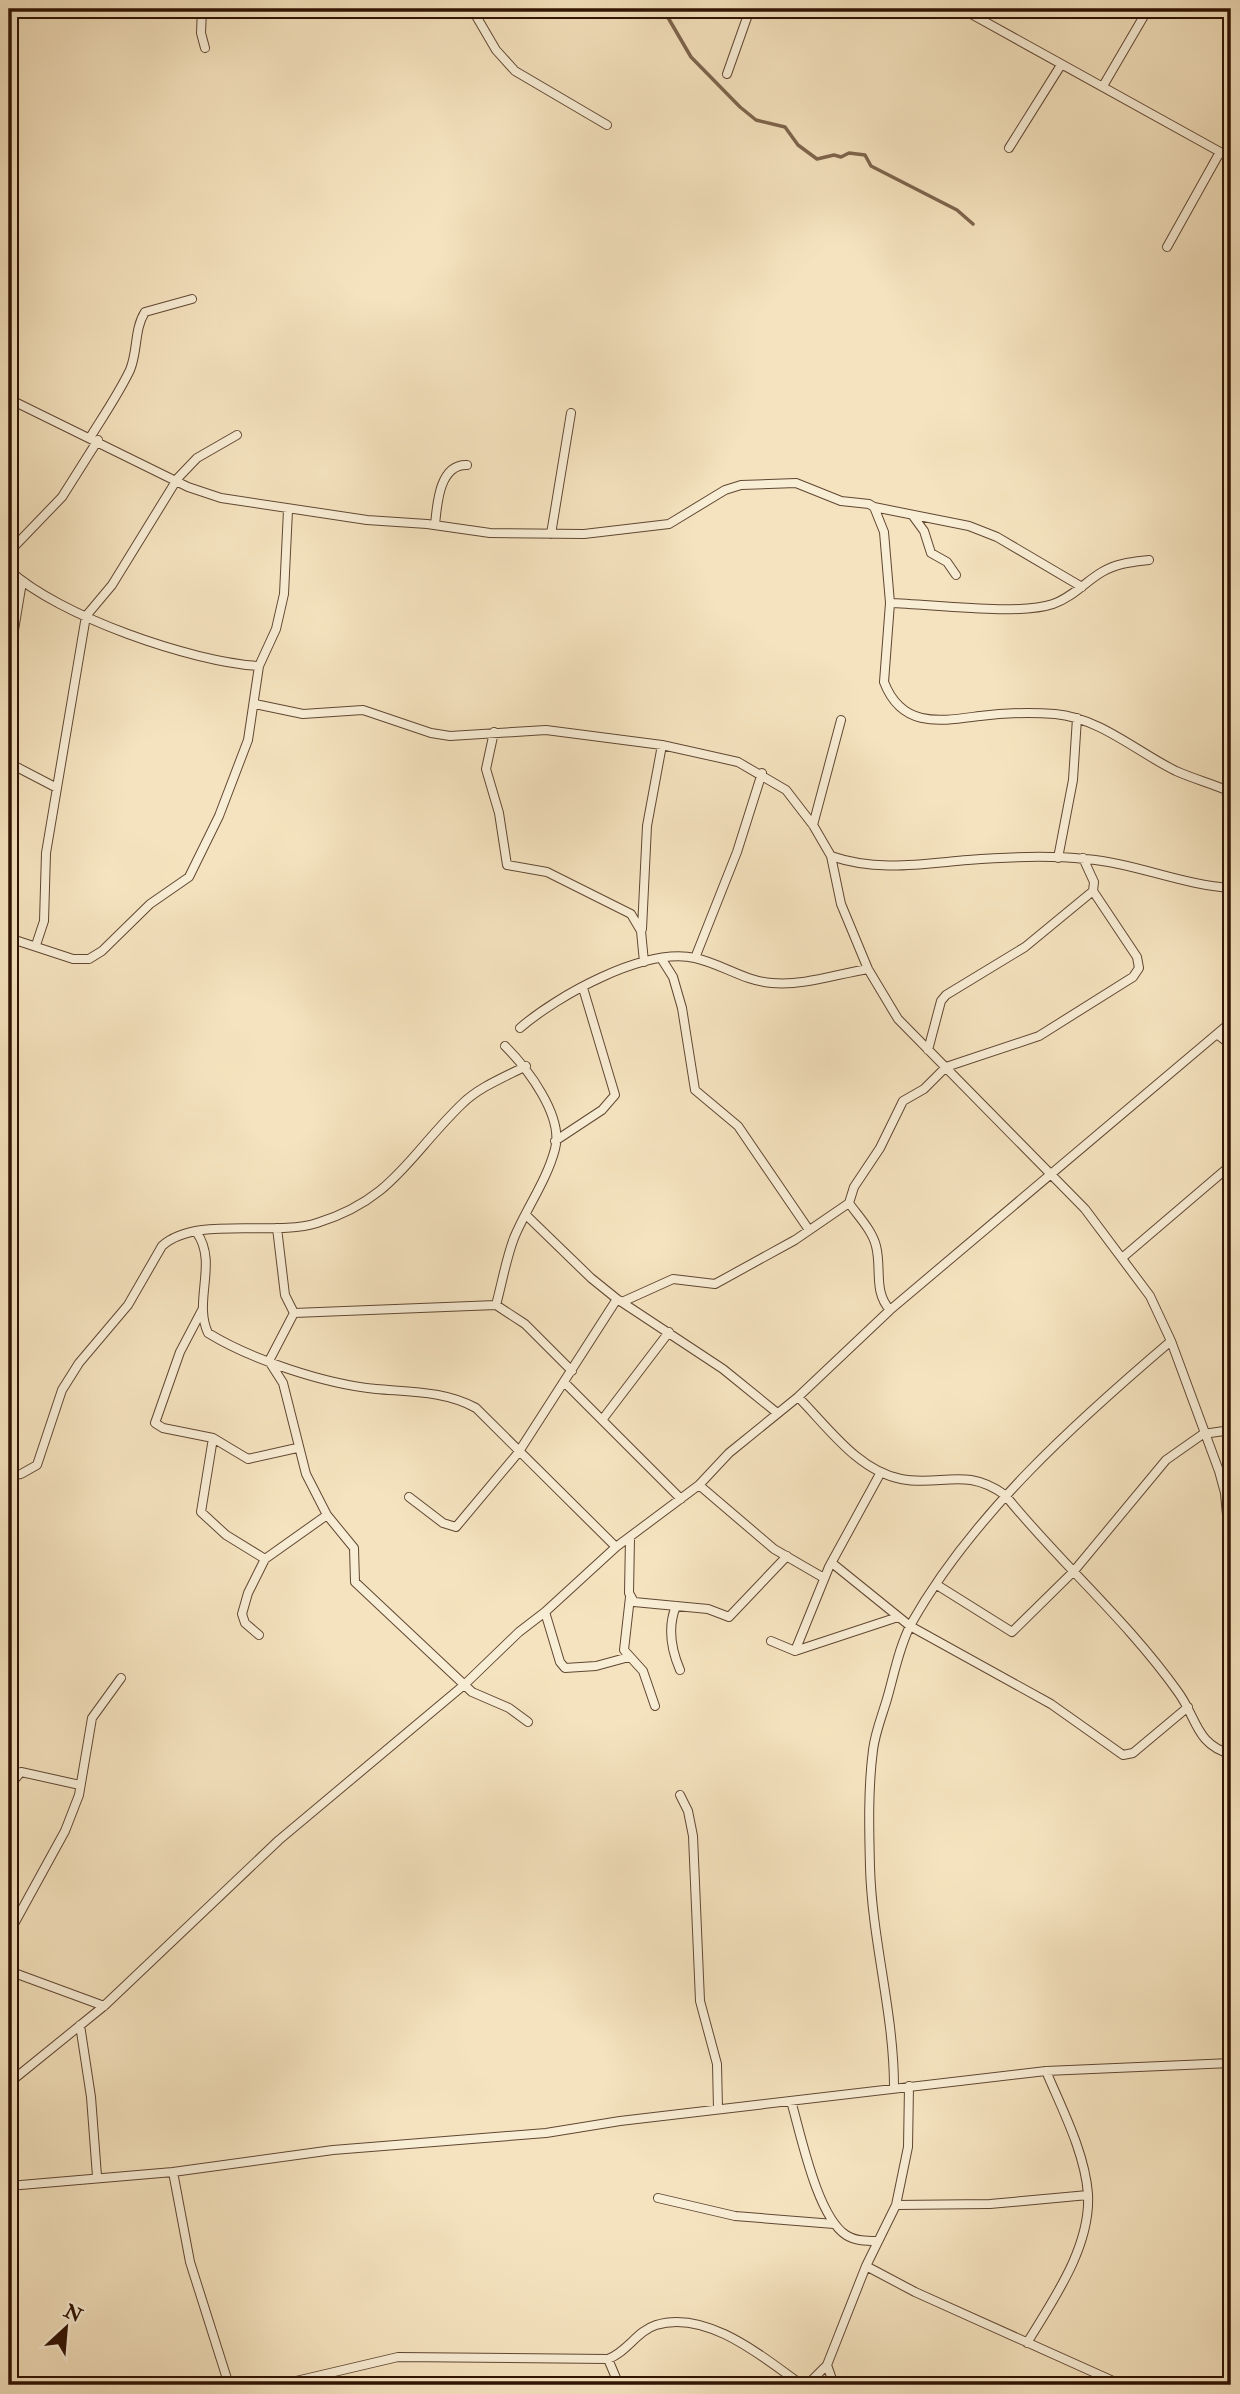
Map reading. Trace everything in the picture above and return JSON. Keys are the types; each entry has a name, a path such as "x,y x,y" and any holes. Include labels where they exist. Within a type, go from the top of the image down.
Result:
{"street":[{"path":"202,9 201,33 205,48"},
{"path":"472,9 496,50 515,71 607,125"},
{"path":"727,74 750,9"},
{"path":"962,9 1231,158"},
{"path":"1103,86 1148,9"},
{"path":"1221,9 1231,18"},
{"path":"1009,148 1061,65"},
{"path":"1167,247 1220,152"},
{"path":"9,552 62,498 130,370 138,347 141,319 145,312 192,299"},
{"path":"9,399 94,438 176,481 221,498 288,510 490,533 584,534 669,524 725,490 741,485 796,483 841,501 861,502 913,516 970,526 997,537 1082,587"},
{"path":"551,534 571,413"},
{"path":"36,945 44,921 46,853 86,616 112,586 176,481 197,458 237,435"},
{"path":"435,525 446,478 453,469 467,465"},
{"path":"874,507 884,531 890,603 884,682 888,692 903,709 918,718 946,722 1010,713 1056,714 1077,718 1174,770 1231,792"},
{"path":"9,938 73,959 89,959 102,951 150,904 189,877 237,775 256,704 259,666 276,629 284,594 288,510"},
{"path":"913,516 924,531 930,553 947,562 956,575"},
{"path":"890,603 1017,609 1049,605 1069,598 1103,571 1122,563 1149,560"},
{"path":"9,570 22,582 86,616 168,646 259,666"},
{"path":"9,660 22,582"},
{"path":"256,704 303,714 363,710 431,733 450,736 545,730 662,745 738,762 762,773 786,790 813,825 831,856 841,904 868,969 898,1019 1084,1209 1150,1296 1171,1341 1225,1493 1231,1559"},
{"path":"1058,858 1073,780 1077,718"},
{"path":"813,825 841,720"},
{"path":"494,732 486,769 499,813 507,865 559,876 631,914 641,931"},
{"path":"644,962 641,931 647,826 662,745"},
{"path":"9,763 57,788"},
{"path":"695,958 737,852 762,773"},
{"path":"831,856 848,862 895,867 996,859 1083,859 1120,863 1231,888"},
{"path":"409,1497 443,1523 456,1527 518,1453 620,1301 673,1279 715,1284 760,1262 849,1203 853,1187 880,1148 903,1101 925,1089 946,1067 1039,1036 1133,977 1139,968 1137,957 1093,891 1094,881 1083,859"},
{"path":"928,1050 941,1001 946,995 1025,947 1093,891"},
{"path":"661,958 673,977 682,1008 695,1090 738,1126 809,1230"},
{"path":"520,1028 545,1006 644,962 661,958 695,958 755,981 774,984 868,969"},
{"path":"555,1141 601,1110 615,1095 583,988"},
{"path":"9,2083 104,2006 279,1840 464,1685 519,1632 616,1547 699,1485 890,1310 1231,1022"},
{"path":"1217,1034 1231,1045"},
{"path":"496,1306 513,1239 556,1148 555,1126 545,1100 526,1066 506,1046"},
{"path":"9,1476 21,1474 37,1465 62,1390 79,1363 128,1304 162,1246 181,1233 316,1224 352,1209 381,1192 396,1179 462,1103 526,1066"},
{"path":"1122,1258 1231,1165"},
{"path":"849,1203 872,1236 877,1249 879,1293 890,1310"},
{"path":"526,1214 591,1278 620,1301 723,1369 776,1412"},
{"path":"277,1228 285,1295 294,1313"},
{"path":"197,1233 205,1249 202,1310 208,1333 269,1361 339,1382 375,1389 413,1391 466,1403 476,1408 518,1453 616,1547"},
{"path":"294,1313 496,1306 525,1324 572,1371"},
{"path":"202,1310 180,1352 155,1420 163,1428 214,1438 253,1460 297,1448"},
{"path":"269,1361 294,1313"},
{"path":"603,1420 669,1332"},
{"path":"894,2087 890,2026 876,1943 870,1822 873,1749 892,1674 910,1626 1005,1494 1052,1452 1088,1411 1171,1341"},
{"path":"269,1361 283,1383 297,1448 306,1474 327,1515 354,1548 354,1580 358,1586 464,1685 478,1696 509,1708 528,1722"},
{"path":"565,1383 681,1499"},
{"path":"797,1397 861,1460 881,1472 902,1479 960,1477 994,1487 1005,1494 1138,1639 1188,1707 1205,1741 1231,1754"},
{"path":"937,1585 1012,1632 1074,1571 1144,1482 1166,1460 1203,1434 1231,1430"},
{"path":"214,1438 201,1512 226,1535 265,1559"},
{"path":"795,1651 824,1578 881,1472"},
{"path":"699,1485 746,1527 824,1578"},
{"path":"259,1635 245,1623 242,1614 248,1592 265,1559 327,1515"},
{"path":"630,1538 630,1597 623,1642 629,1657 643,1671 656,1706"},
{"path":"630,1597 642,1605 714,1611 731,1617 788,1556"},
{"path":"832,1563 910,1626 1051,1704 1123,1755 1133,1753 1188,1707"},
{"path":"676,1606 670,1625 680,1670"},
{"path":"545,1612 560,1662 565,1668 596,1666 629,1657"},
{"path":"771,1640 795,1651 898,1617"},
{"path":"9,1933 65,1831 80,1785 92,1718 121,1678"},
{"path":"9,1786 21,1772 80,1785"},
{"path":"680,1795 688,1811 693,1836 700,2001 717,2064 718,2109"},
{"path":"9,1971 104,2006"},
{"path":"80,2025 91,2097 97,2176"},
{"path":"9,2186 97,2176 173,2172 333,2150 546,2133 894,2087 1046,2071 1231,2063"},
{"path":"1027,2343 1073,2263 1088,2195 1080,2162 1046,2071"},
{"path":"279,2385 398,2357 608,2359 624,2351 654,2326 668,2323 696,2325 731,2339 804,2385 827,2365 866,2266 896,2205 908,2147 909,2086"},
{"path":"791,2101 824,2205 834,2224 846,2235 860,2241 877,2241"},
{"path":"173,2172 190,2262 229,2385"},
{"path":"896,2205 990,2204 1088,2195"},
{"path":"658,2198 735,2216 834,2224"},
{"path":"866,2266 1122,2385"},
{"path":"608,2359 620,2385"},
{"path":"827,2365 834,2385"}],"waterway":[{"path":"663,9 691,57 756,120 785,127 798,145 817,159 834,155 841,157 849,153 865,155 871,166 957,210 973,224"}]}
